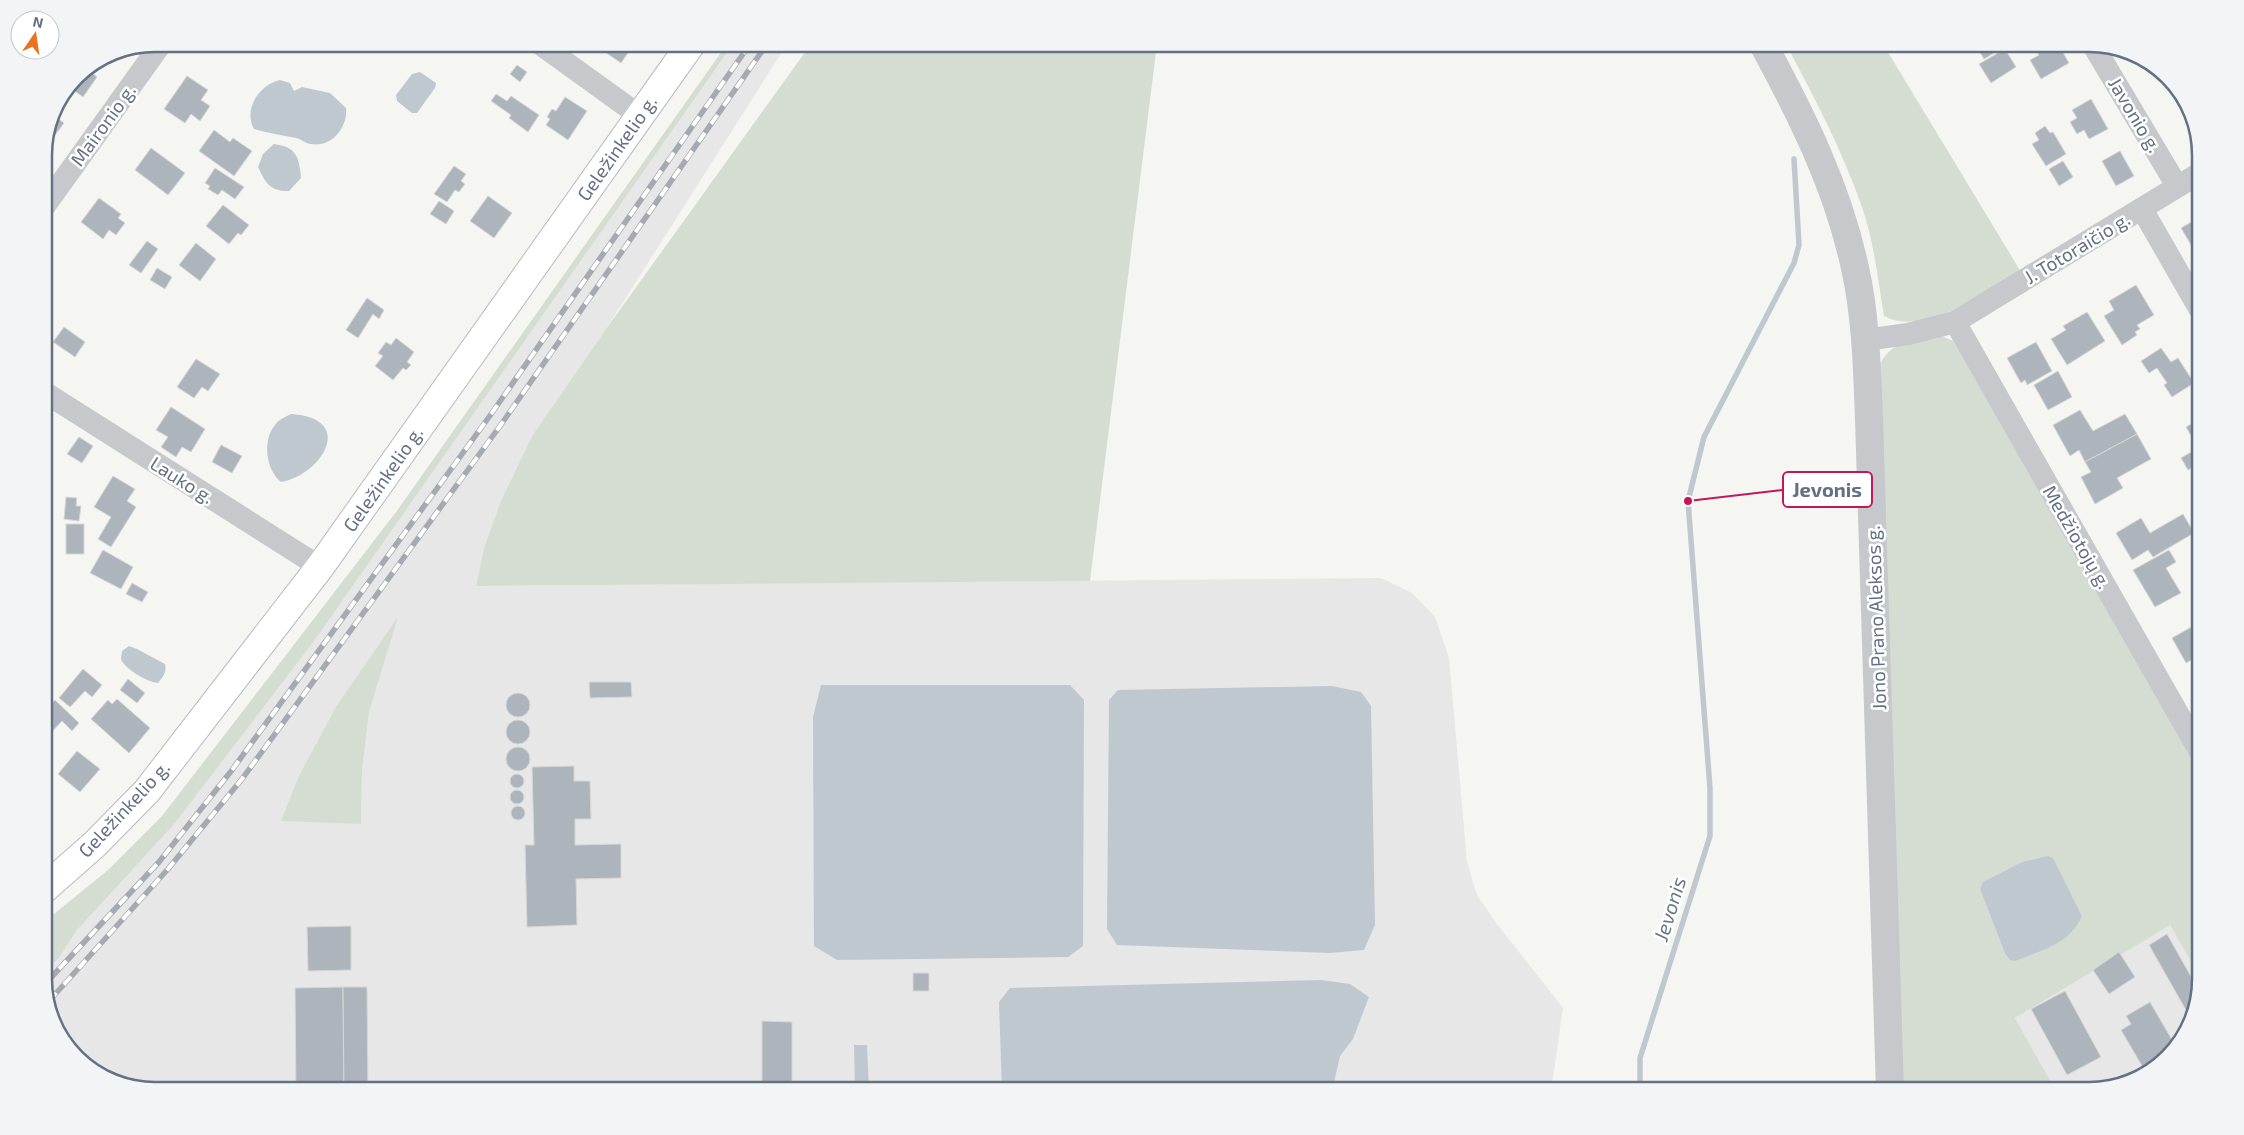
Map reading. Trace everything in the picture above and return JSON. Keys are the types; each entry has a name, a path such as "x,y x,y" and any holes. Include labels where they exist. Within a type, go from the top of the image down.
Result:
{"main road":[{"name":"Geležinkelio g.","path":"53,881 95,844 147,791 320,567 686,53"}],"street":[{"name":"Jono Prano Aleksos g.","path":"1767,52 1799,111 1835,194 1856,269 1865,340 1871,458 1890,1082"},
{"name":"Maironio g.","path":"53,195 155,53"},
{"path":"552,53 640,116"},
{"name":"Javonio g.","path":"2099,53 2177,186"},
{"name":"J. Totoraičio g.","path":"1865,340 1908,334 1955,322 2191,178"},
{"path":"2142,209 2191,295"},
{"name":"Medžiotojų g.","path":"1955,322 2192,737"},
{"name":"Lauko g.","path":"53,398 320,567"}],"shaded area":[{"path":"1156,52 1090,581 476,586 484,548 500,503 532,436 606,329 805,53"},
{"path":"1790,52 1888,52 2021,272 1963,306 1930,319 1899,321 1884,316 1873,247 1862,207 1837,144"},
{"path":"721,53 727,53 317,637 175,823 77,930 59,958 53,964 53,915 108,870 162,816 396,512"},
{"path":"727,53 781,53 606,329 532,436 500,503 484,548 476,586 1381,578 1412,593 1435,617 1449,658 1467,862 1477,895 1497,924 1563,1008 1552,1082 149,1082 135,1081 122,1077 98,1065 78,1047 63,1025 54,1000 53,964 59,958 77,930 317,637","holes":["397,619 369,712 362,772 361,824 337,705"]},
{"path":"420,72 436,83 435,88 417,113 412,113 397,101 396,95 412,74"},
{"path":"280,80 290,83 294,91 302,87 330,93 346,108 344,122 337,135 326,143 311,144 296,138 254,129 250,114 255,99 266,87"},
{"path":"274,144 292,150 299,164 301,178 289,191 277,190 269,185 258,167 263,154"},
{"path":"1942,336 1953,341 2192,755 2192,963 2170,925 2015,1018 2051,1082 1901,1082 1879,367 1890,351 1897,346","holes":["2048,856 2053,859 2082,916 2011,960 2005,954 1980,889"]},
{"path":"291,414 311,418 323,425 328,435 326,447 320,458 309,469 296,477 281,482 276,477 269,463 268,439 277,423 282,418"},
{"path":"398,617 369,712 362,772 361,824 281,821 299,776 337,705"},
{"path":"129,646 165,664 165,672 158,683 149,681 126,667 121,659 122,651"},
{"path":"821,685 1070,685 1084,700 1083,946 1068,957 837,960 814,946 813,717"},
{"path":"1332,686 1361,692 1371,706 1375,925 1364,950 1330,953 1117,945 1107,929 1109,700 1118,690"},
{"path":"2048,856 2053,858 2082,916 2070,934 2054,945 2015,961 2010,960 2005,954 1980,889 1983,882 2022,862"},
{"path":"2170,924 2192,963 2191,993 2181,1025 2174,1037 2161,1052 2140,1069 2128,1075 2102,1082 2051,1082 2015,1018"},
{"path":"1321,980 1350,984 1369,997 1353,1039 1340,1056 1334,1082 1002,1082 999,1002 1010,988"},
{"path":"854,1045 867,1045 869,1082 855,1082"}],"building":[{"path":"1980,52 1996,52 1984,59"},
{"path":"2000,52 2007,52 2016,67 1991,83 1979,64"},
{"path":"2037,52 2063,52 2069,63 2041,79 2030,60 2039,55"},
{"path":"606,53 628,53 621,63"},
{"path":"517,65 527,72 520,82 510,74"},
{"path":"93,74 97,77 83,97 75,92"},
{"path":"187,76 208,90 201,100 210,106 200,121 191,114 185,123 164,109"},
{"path":"496,94 507,101 511,96 539,115 528,132 509,118 511,115 491,101"},
{"path":"565,97 587,111 568,140 546,125 550,119 547,117 552,109 556,111"},
{"path":"2091,99 2108,129 2089,139 2084,130 2077,134 2070,122 2077,118 2072,110"},
{"path":"59,119 64,123 54,136"},
{"path":"2045,126 2050,133 2053,132 2066,154 2046,166 2032,144 2039,140 2035,133"},
{"path":"214,130 230,142 233,138 252,151 234,176 199,151"},
{"path":"151,148 185,173 168,195 135,170"},
{"path":"2120,151 2134,176 2116,186 2102,161"},
{"path":"2063,161 2073,177 2059,186 2049,169"},
{"path":"454,166 466,174 461,181 465,184 459,192 455,190 447,202 434,194"},
{"path":"215,168 244,187 235,199 222,190 218,195 208,189 210,186 205,183"},
{"path":"488,196 512,213 494,238 470,221"},
{"path":"99,198 121,214 118,218 125,223 116,235 109,230 103,239 81,222"},
{"path":"439,201 454,211 446,224 430,214"},
{"path":"223,205 249,225 241,235 238,233 229,244 206,226"},
{"path":"2191,222 2191,245 2181,228"},
{"path":"147,241 158,249 141,273 129,265"},
{"path":"196,243 216,259 200,281 179,265"},
{"path":"157,268 172,277 165,289 150,280"},
{"path":"2136,285 2154,315 2137,325 2140,329 2135,332 2137,335 2122,345 2104,316 2114,310 2109,301"},
{"path":"367,298 384,310 379,319 373,314 358,338 346,330"},
{"path":"2087,312 2105,341 2067,365 2051,339 2066,330 2063,326"},
{"path":"64,327 85,342 75,357 53,342"},
{"path":"396,338 414,352 407,362 411,365 406,370 403,368 393,380 375,366 383,356 378,353 386,342 391,345"},
{"path":"2036,342 2052,371 2027,385 2025,380 2021,383 2007,358"},
{"path":"2161,348 2171,362 2178,358 2191,379 2191,385 2172,397 2164,385 2167,383 2157,368 2149,373 2141,361"},
{"path":"196,359 220,374 208,391 202,387 194,398 177,387"},
{"path":"2058,371 2072,397 2048,410 2034,385"},
{"path":"171,407 205,429 191,452 182,447 176,457 161,447 168,437 156,430"},
{"path":"2080,410 2093,431 2125,414 2137,434 2085,462 2079,450 2070,456 2053,425"},
{"path":"2191,424 2191,436 2186,427"},
{"path":"2137,434 2151,459 2117,478 2123,488 2095,504 2081,477 2091,472 2085,462"},
{"path":"79,437 93,446 82,463 67,454"},
{"path":"221,445 242,456 232,473 212,462"},
{"path":"2191,452 2191,468 2188,470 2181,458"},
{"path":"113,476 135,489 127,501 136,507 111,547 98,539 111,517 94,507"},
{"path":"66,497 77,498 76,506 81,506 79,521 64,519"},
{"path":"2183,514 2191,529 2191,534 2153,557 2148,550 2132,560 2116,533 2141,518 2150,533"},
{"path":"66,524 84,524 84,554 66,554"},
{"path":"103,550 133,567 121,589 90,573"},
{"path":"2169,550 2176,562 2166,568 2181,593 2155,607 2133,570"},
{"path":"132,583 148,592 142,602 126,594"},
{"path":"2192,627 2192,660 2186,663 2172,638"},
{"path":"83,669 102,685 92,697 85,691 70,707 59,698"},
{"path":"128,679 145,693 137,703 120,690"},
{"path":"589,682 631,682 632,697 590,698"},
{"path":"518,693 527,696 530,705 527,714 518,717 509,714 506,705 509,696"},
{"path":"117,699 150,728 129,753 91,719 108,700 112,704"},
{"path":"55,700 79,723 72,731 62,721 53,731 53,702"},
{"path":"518,720 527,723 530,732 527,741 518,744 509,741 506,732 509,723"},
{"path":"518,747 527,750 530,759 527,768 518,771 509,768 506,759 509,750"},
{"path":"77,751 100,769 80,792 58,774"},
{"path":"574,766 574,781 590,781 591,819 575,819 575,845 621,844 621,878 576,879 577,925 527,927 525,845 534,845 532,767"},
{"path":"514,774 520,774 524,781 520,788 514,788 510,784 510,778"},
{"path":"514,790 520,790 524,797 520,804 514,804 510,800 510,794"},
{"path":"515,806 521,806 525,813 521,820 515,820 511,816 511,810"},
{"path":"351,926 351,970 308,971 307,927"},
{"path":"2167,934 2192,978 2186,1011 2149,945"},
{"path":"2119,952 2135,977 2109,994 2093,970"},
{"path":"913,973 929,973 929,991 913,991"},
{"path":"343,987 344,1082 296,1082 295,988"},
{"path":"343,987 367,987 368,1082 344,1082"},
{"path":"2065,991 2101,1057 2067,1075 2031,1009"},
{"path":"2150,1002 2172,1040 2161,1052 2143,1067 2121,1030 2131,1024 2126,1016"},
{"path":"762,1021 792,1022 792,1082 762,1082"}],"waterway":[{"name":"Jevonis","path":"1640,1082 1640,1058 1710,836 1710,788 1688,501 1704,437 1794,263 1799,245 1794,159"}],"railway":[{"path":"53,975 159,862 232,770 489,417 744,53"},
{"path":"54,996 168,869 242,779 500,426 761,53"}],"place":[{"name":"Jevonis","path":"1688,501"}]}
